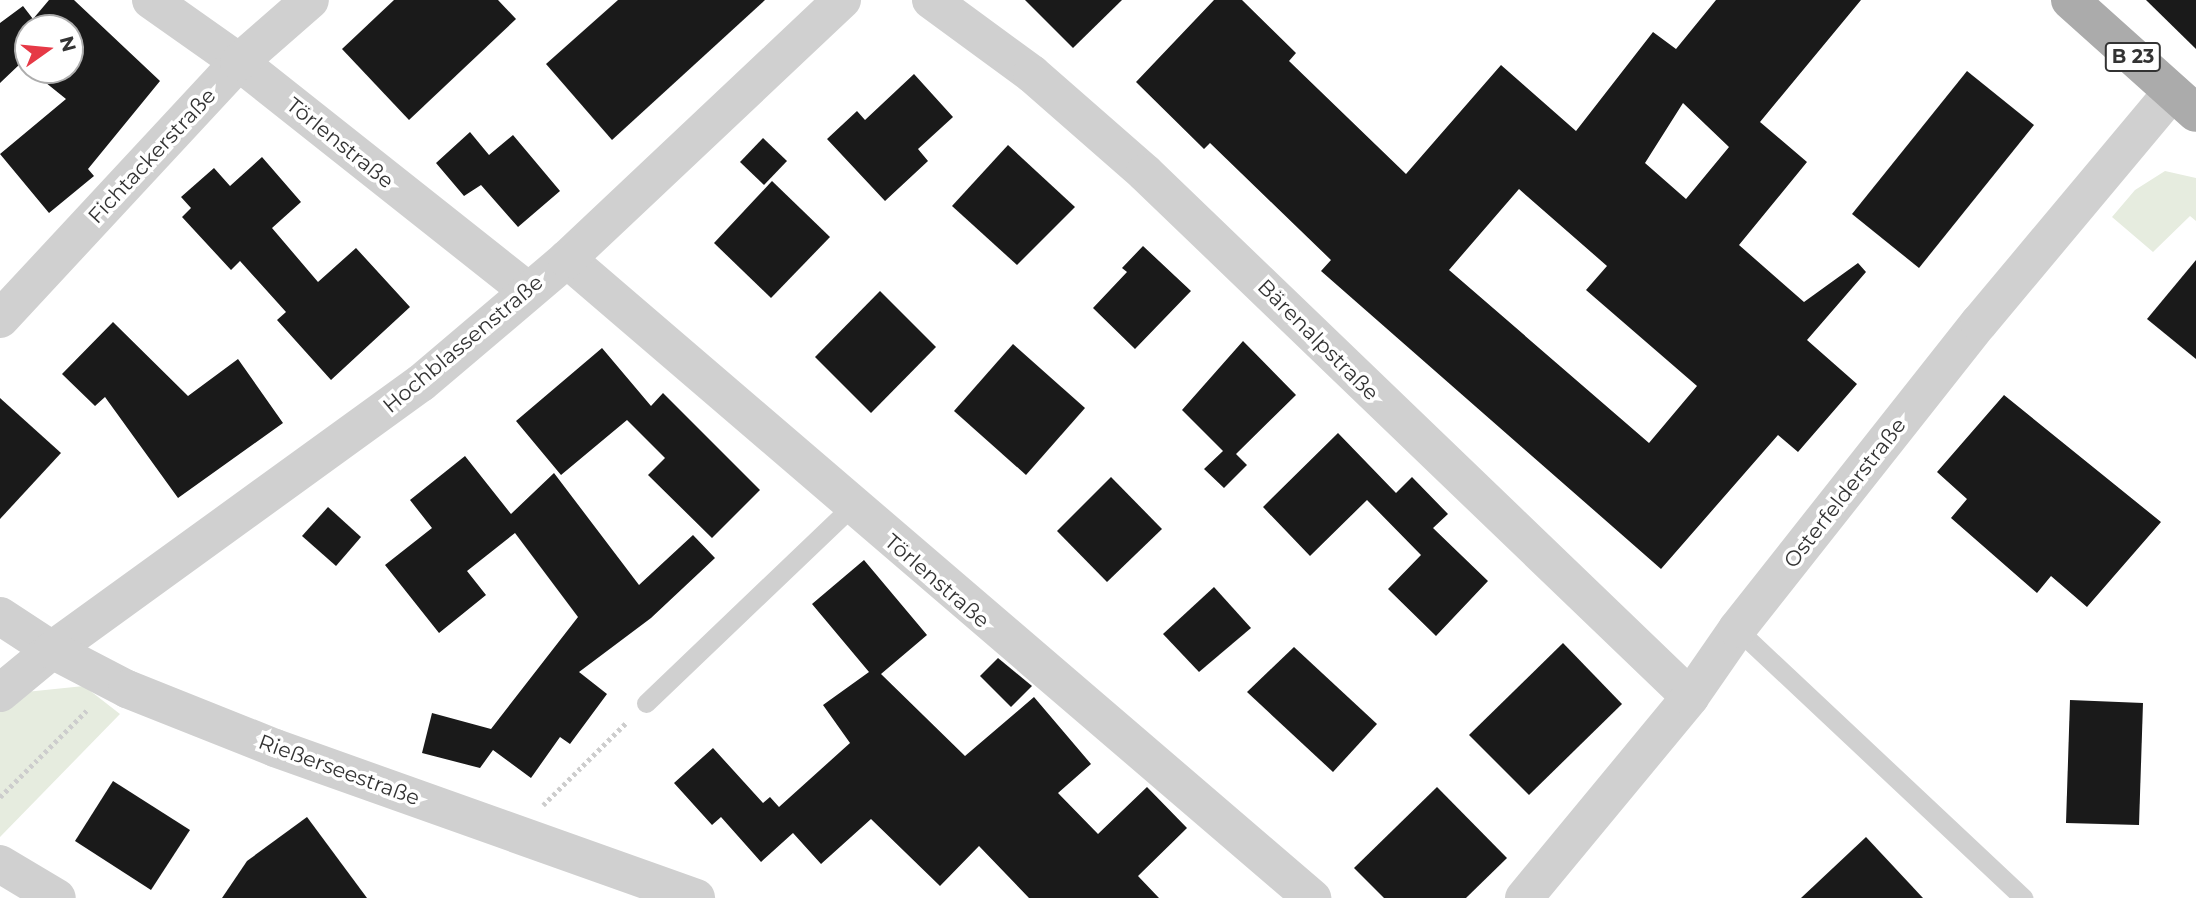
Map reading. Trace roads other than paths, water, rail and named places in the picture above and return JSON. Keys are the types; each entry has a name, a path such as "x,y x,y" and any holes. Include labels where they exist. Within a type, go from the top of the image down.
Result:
{"main road":[{"name":"B 23","path":"2070,0 2184,103"}],"street":[{"name":"Törlenstraße","path":"151,0 239,62 527,290"},
{"name":"Fichtackerstraße","path":"0,319 239,62 310,0"},
{"name":"Hochblassenstraße","path":"52,650 421,383 527,290 567,259 842,0"},
{"name":"Bärenalpstraße","path":"931,0 1032,74 1145,173 1690,698"},
{"name":"Osterfelderstraße","path":"1524,898 1690,698 1737,629 1979,323 2184,103"},
{"name":"Törlenstraße","path":"567,259 851,507 1312,898"},
{"name":"Rießerseestraße","path":"0,616 52,650 115,683 275,748 696,898"},
{"path":"0,693 52,650"},
{"path":"0,864 57,898"}],"lane":[{"path":"646,703 851,507"},
{"path":"1737,629 2023,898"}]}
